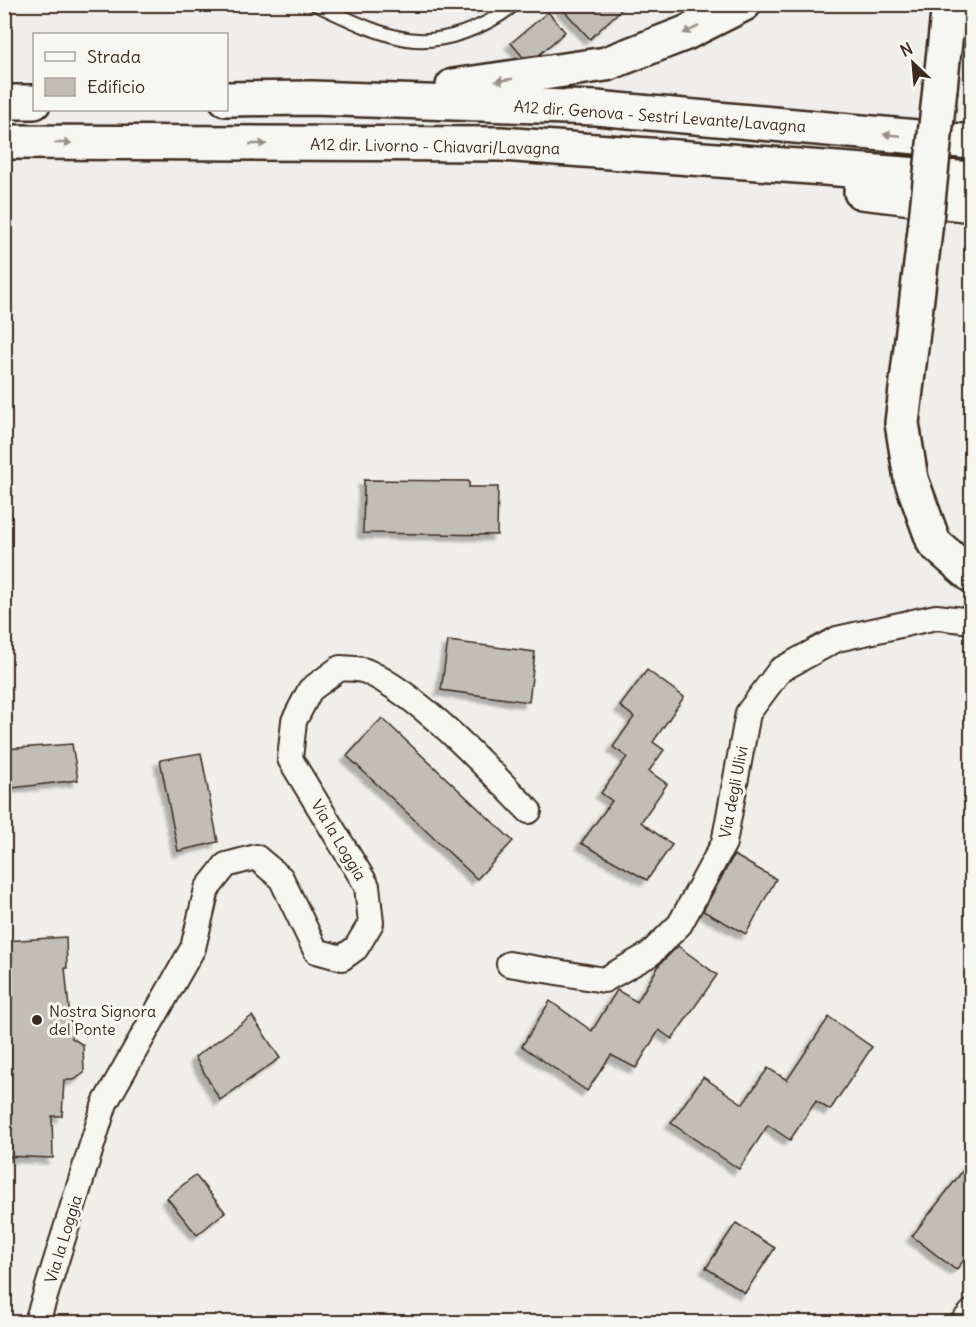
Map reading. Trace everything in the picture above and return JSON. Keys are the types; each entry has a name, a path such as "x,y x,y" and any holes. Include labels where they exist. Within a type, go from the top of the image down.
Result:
{"highway":[{"path":"228,99 325,98 499,81 606,64 686,33 744,4"},
{"path":"949,4 902,423 911,479 934,543 972,576"},
{"name":"A12 dir. Genova - Sestri Levante/Lavagna","path":"325,98 596,108 972,142"},
{"path":"4,102 33,102"},
{"name":"A12 dir. Livorno - Chiavari/Lavagna","path":"4,142 485,145 972,179"},
{"path":"578,150 746,178 972,204"}],"street":[{"name":"Via degli Ulivi","path":"509,964 604,980 650,954 680,924 724,843 748,713 780,670 837,639 936,617 972,621"},
{"name":"Via la Loggia","path":"37,1323 105,1103 193,948 207,889 226,864 256,857 281,878 316,951 342,958 356,948 370,923 367,886 290,759 294,721 310,690 340,668 366,671 398,691 459,740 529,811"},
{"path":"963,1323 972,1312"}],"lane":[{"path":"315,4 408,39 452,37 498,18 515,4"}],"building":[{"path":"558,4 627,4 590,39"},
{"path":"548,12 565,32 539,55 523,57 511,43"},
{"path":"364,480 469,481 469,487 498,487 497,535 363,533"},
{"path":"448,641 535,652 529,702 441,690"},
{"path":"647,670 684,697 653,742 664,750 649,771 667,784 641,822 672,845 647,880 581,843 612,801 601,793 627,757 613,747 634,717 620,706"},
{"path":"382,718 513,841 477,879 347,756"},
{"path":"72,744 78,780 4,789 4,749"},
{"path":"201,753 218,842 178,851 160,760"},
{"path":"734,855 776,879 746,934 703,911"},
{"path":"66,937 67,968 65,968 72,1038 83,1045 84,1073 74,1080 64,1080 62,1116 52,1116 53,1158 4,1156 4,941"},
{"path":"678,946 717,975 672,1039 659,1030 636,1068 611,1055 587,1091 522,1046 550,1001 592,1031 617,990 637,1002 660,964"},
{"path":"252,1016 280,1058 220,1100 195,1057"},
{"path":"829,1017 872,1047 830,1110 816,1101 790,1140 768,1125 739,1169 671,1123 703,1077 743,1104 768,1068 787,1080"},
{"path":"972,1159 972,1250 956,1270 912,1236"},
{"path":"195,1175 225,1212 197,1235 167,1198"},
{"path":"736,1223 775,1248 745,1293 706,1268"}],"place":[{"name":"Nostra Signora del Ponte","path":"37,1020"}]}
